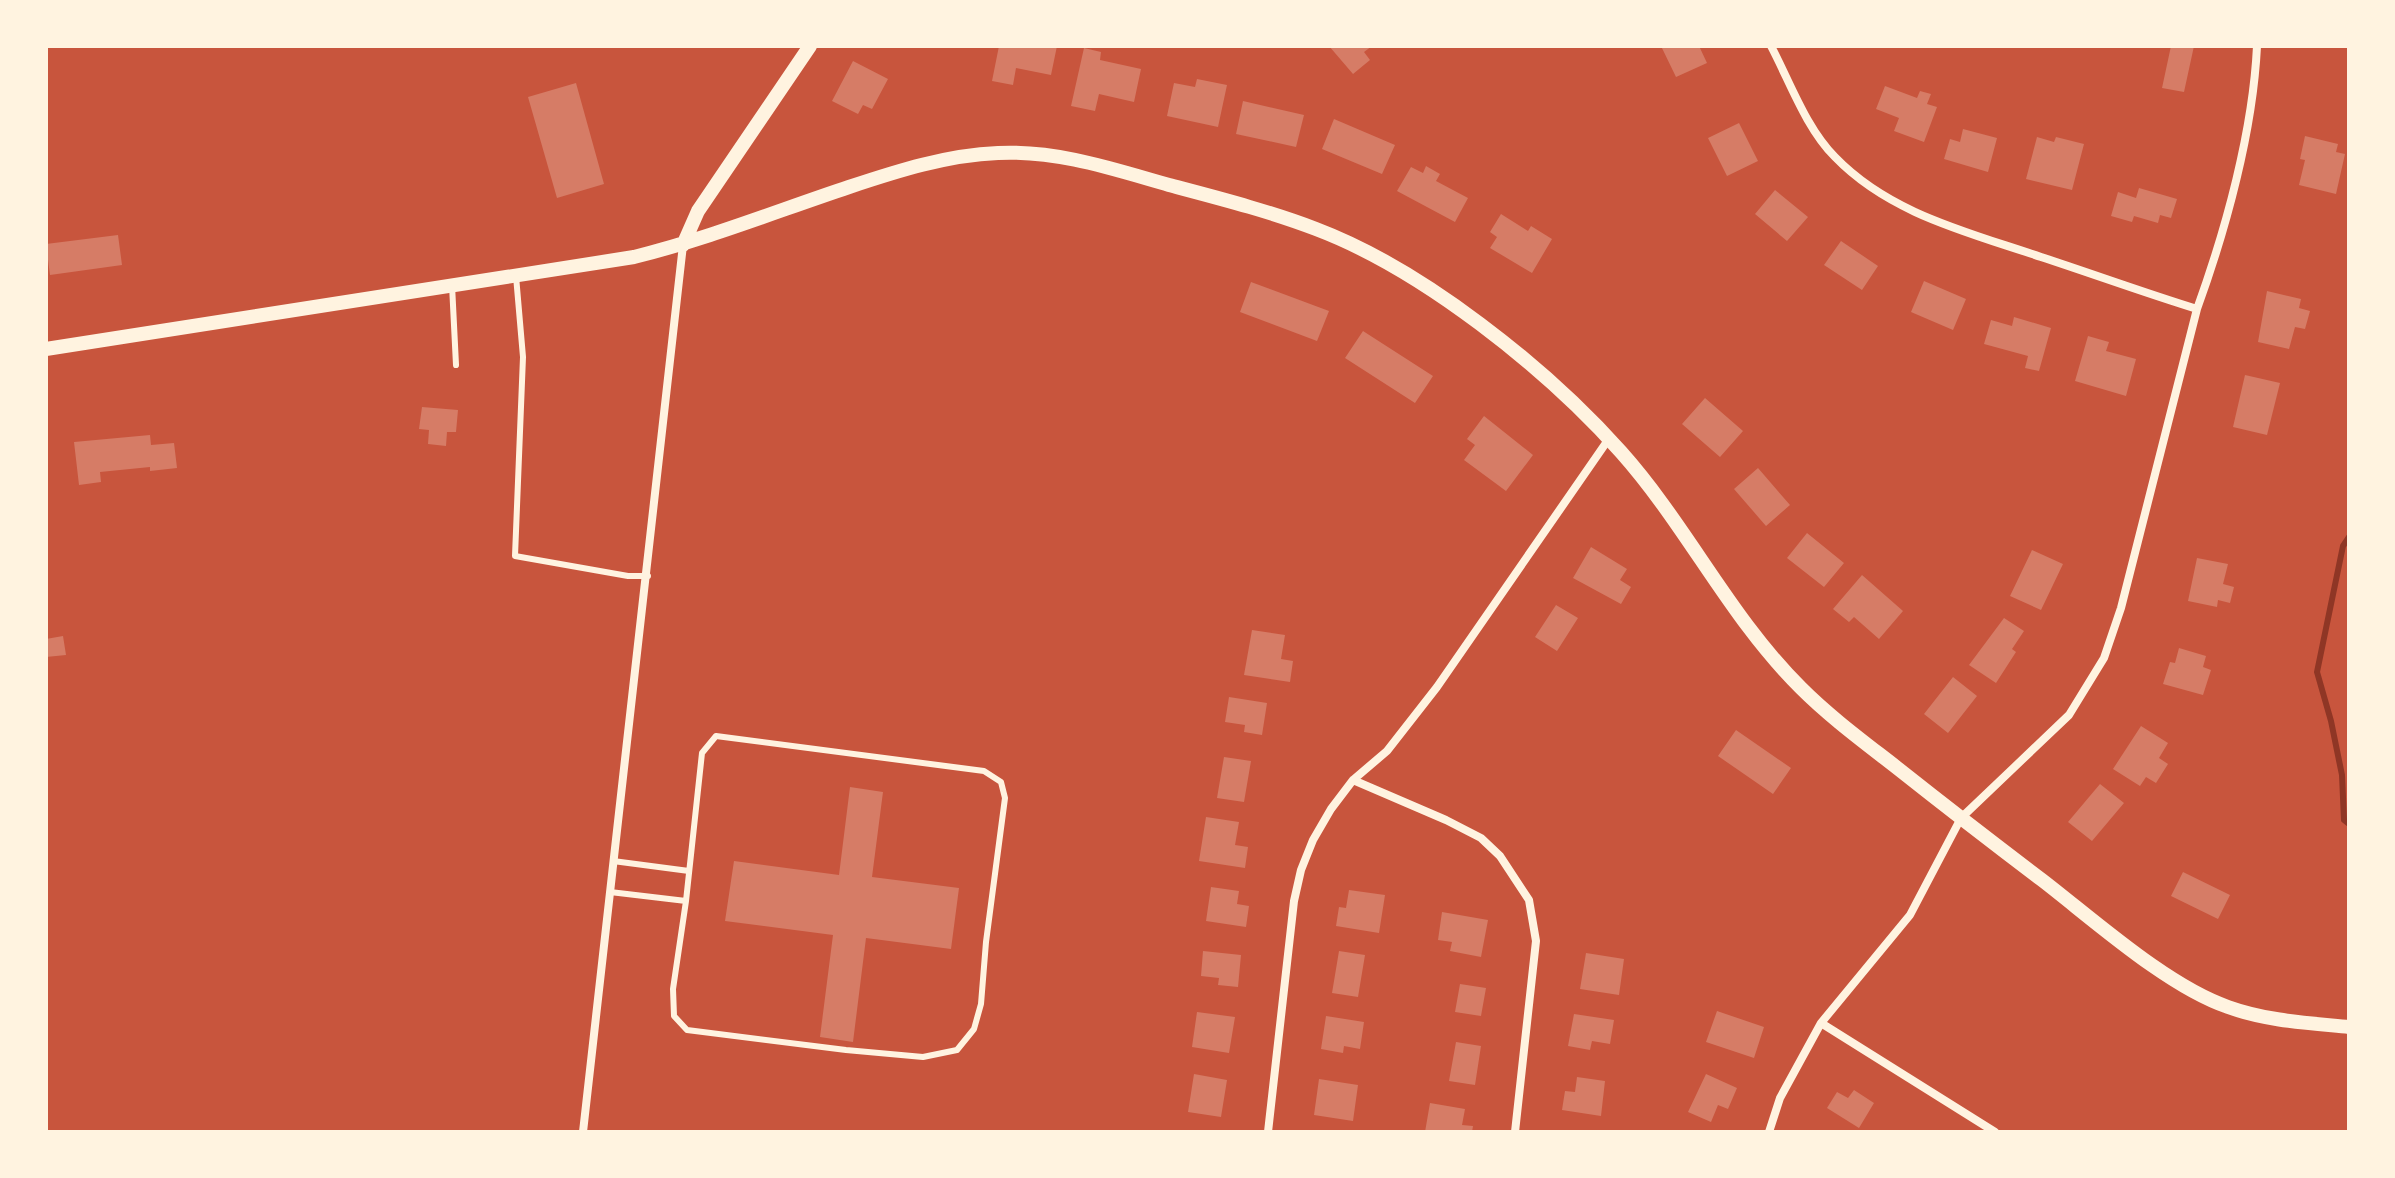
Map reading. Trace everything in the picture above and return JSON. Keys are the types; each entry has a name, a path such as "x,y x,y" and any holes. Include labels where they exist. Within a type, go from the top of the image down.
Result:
{"street":[{"path":"583,1132 683,245 698,211 810,46"},
{"path":"1771,46 1810,122 1833,156 1900,206 1990,241 2197,309"},
{"path":"1769,1132 1780,1098 1821,1023 1910,915 1961,818 2069,715 2104,658 2121,608 2197,309 2210,274 2243,147 2250,114 2257,46"},
{"path":"46,349 634,257 683,245 885,175 966,155 1041,153 1090,163 1315,228 1371,254 1437,294 1481,326 1574,406 1653,493 1770,654 1803,690 1961,818 2155,966 2223,1006 2263,1017 2349,1027"},
{"path":"1268,1132 1294,901 1301,870 1313,840 1353,780 1387,751 1437,687 1608,440"},
{"path":"1353,780 1481,838 1500,856 1529,900 1536,941 1515,1132"},
{"path":"1821,1023 1995,1132"}],"lane":[{"path":"516,276 523,357 515,556 598,572 648,576"},
{"path":"452,285 456,365"},
{"path":"716,736 984,771 1001,782 1005,798 981,1004 974,1029 957,1050 923,1057 687,1030 674,1016 673,1003 686,901 702,753 716,736"},
{"path":"613,861 689,871"},
{"path":"610,892 686,901"}],"building":[{"path":"999,46 1057,46 1051,75 1016,68 1013,85 992,81"},
{"path":"1329,46 1372,46 1364,52 1370,60 1353,74"},
{"path":"1661,46 1699,46 1707,63 1676,77"},
{"path":"2171,46 2194,46 2184,92 2162,88"},
{"path":"1084,48 1101,52 1100,60 1141,69 1134,102 1099,94 1095,111 1071,106"},
{"path":"853,61 888,79 872,109 863,105 858,114 832,101"},
{"path":"1197,79 1227,85 1218,127 1167,116 1174,83 1195,87"},
{"path":"576,83 604,184 557,198 528,97"},
{"path":"1885,86 1917,98 1920,91 1931,94 1927,104 1937,107 1924,142 1894,131 1899,118 1876,109"},
{"path":"1243,101 1304,115 1296,147 1236,134"},
{"path":"1334,119 1395,145 1382,174 1322,149"},
{"path":"1739,123 1758,161 1727,176 1708,138"},
{"path":"1963,129 1997,138 1988,172 1944,159 1950,139 1960,142"},
{"path":"2305,136 2338,144 2336,152 2345,154 2336,194 2299,185 2305,160 2300,159"},
{"path":"2037,137 2054,142 2056,137 2084,144 2072,190 2026,179"},
{"path":"1426,166 1440,174 1436,181 1468,198 1455,222 1397,191 1411,167 1423,173"},
{"path":"2139,188 2177,199 2171,218 2160,215 2158,223 2134,216 2132,222 2111,216 2118,192 2136,198"},
{"path":"1775,190 1808,217 1787,241 1755,214"},
{"path":"1501,214 1528,231 1531,226 1552,239 1532,273 1490,248 1497,237 1490,232"},
{"path":"118,235 122,265 50,275 46,244"},
{"path":"1841,241 1878,266 1862,290 1824,265"},
{"path":"1924,281 1966,299 1953,330 1911,312"},
{"path":"1251,282 1329,311 1317,341 1240,312"},
{"path":"2267,291 2301,299 2299,308 2310,311 2305,329 2295,327 2289,349 2258,342"},
{"path":"2014,317 2051,328 2039,371 2025,368 2028,356 1984,344 1991,320 2012,326"},
{"path":"1363,331 1433,376 1415,403 1345,358"},
{"path":"2088,336 2109,342 2106,351 2136,359 2126,396 2075,381"},
{"path":"2245,375 2280,383 2267,435 2233,427"},
{"path":"1705,398 1743,431 1720,457 1682,424"},
{"path":"422,407 458,410 456,432 447,432 446,446 428,444 429,430 419,429"},
{"path":"1484,416 1533,455 1506,491 1464,460 1475,445 1467,439"},
{"path":"150,435 151,445 174,443 177,468 100,472 101,482 79,485 74,442"},
{"path":"1758,468 1790,505 1766,526 1734,489"},
{"path":"1807,533 1844,563 1824,587 1787,558"},
{"path":"1591,547 1627,569 1620,580 1631,587 1621,604 1573,578"},
{"path":"2032,550 2063,564 2041,610 2010,596"},
{"path":"2197,558 2228,564 2223,584 2234,587 2230,603 2218,600 2217,607 2188,601"},
{"path":"1862,575 1903,611 1879,639 1854,617 1849,622 1833,609"},
{"path":"1556,605 1578,618 1557,651 1535,637"},
{"path":"2004,618 2024,631 2012,649 2016,652 1996,683 1969,665"},
{"path":"1252,630 1285,635 1281,659 1293,661 1290,682 1244,675"},
{"path":"63,636 66,655 46,657 46,639"},
{"path":"2179,648 2206,656 2203,667 2211,670 2203,695 2163,684 2170,662 2175,663"},
{"path":"1953,677 1977,696 1948,733 1924,714"},
{"path":"1229,697 1267,703 1262,735 1244,732 1245,725 1225,722"},
{"path":"2141,726 2168,743 2159,758 2168,764 2156,783 2146,777 2140,786 2113,769"},
{"path":"1736,730 1791,768 1773,794 1718,756"},
{"path":"1224,757 1251,761 1244,802 1217,798"},
{"path":"2100,784 2124,803 2092,841 2068,822"},
{"path":"850,787 883,792 872,877 959,888 951,949 866,938 853,1042 820,1037 833,935 725,921 734,861 839,875"},
{"path":"1206,817 1239,822 1235,845 1248,847 1245,868 1199,861"},
{"path":"2183,872 2230,895 2218,919 2171,896"},
{"path":"1211,887 1239,891 1237,904 1249,906 1246,927 1206,921"},
{"path":"1349,890 1385,895 1379,933 1336,926 1339,907 1346,908"},
{"path":"1442,912 1488,920 1481,957 1450,951 1452,942 1438,940"},
{"path":"1203,951 1241,955 1238,987 1218,985 1219,978 1201,976"},
{"path":"1339,951 1365,955 1358,997 1332,993"},
{"path":"1586,953 1624,959 1619,995 1580,989"},
{"path":"1460,984 1486,988 1481,1016 1455,1012"},
{"path":"1717,1011 1764,1027 1754,1058 1706,1042"},
{"path":"1197,1012 1235,1017 1229,1053 1192,1047"},
{"path":"1574,1014 1614,1020 1610,1044 1592,1041 1590,1050 1568,1046"},
{"path":"1326,1016 1364,1022 1360,1049 1344,1046 1343,1053 1321,1049"},
{"path":"1456,1042 1481,1046 1475,1085 1449,1081"},
{"path":"1194,1074 1227,1080 1221,1117 1188,1112"},
{"path":"1706,1074 1737,1088 1728,1109 1718,1105 1711,1122 1688,1112"},
{"path":"1577,1077 1605,1081 1601,1116 1562,1110 1565,1091 1575,1092"},
{"path":"1319,1079 1358,1085 1353,1121 1314,1115"},
{"path":"1854,1090 1874,1103 1859,1128 1827,1108 1837,1092 1848,1098"},
{"path":"1430,1103 1465,1109 1462,1125 1473,1126 1472,1132 1425,1132"}],"waterway":[{"path":"2349,537 2343,546 2317,672 2342,775 2344,820 2349,824"}]}
